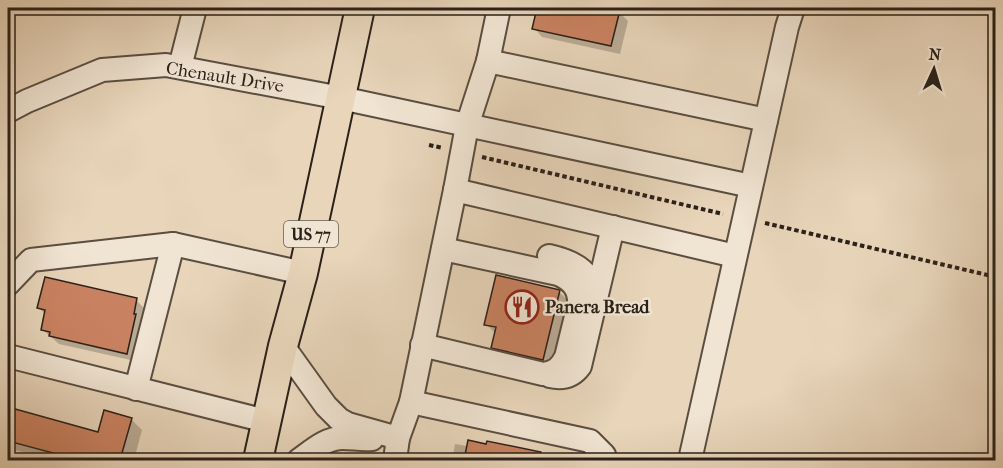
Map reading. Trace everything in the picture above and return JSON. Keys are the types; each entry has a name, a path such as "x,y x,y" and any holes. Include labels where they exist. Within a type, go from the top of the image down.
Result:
{"main road":[{"name":"US 77","path":"258,460 303,273 360,8"}],"street":[{"path":"180,67 195,8"},
{"path":"394,460 398,438 411,402 467,126 488,61 499,8"},
{"path":"690,460 793,8"},
{"path":"488,61 766,120"},
{"name":"Chenault Drive","path":"8,111 27,100 102,70 180,67 341,98 751,186"},
{"path":"455,190 735,256"},
{"path":"422,345 561,378 576,372 580,366 613,227"},
{"path":"444,241 570,262 579,267 593,284 596,303"},
{"path":"444,241 558,274 572,282 577,289 579,299 566,357 557,369 543,374"},
{"path":"8,284 31,260 172,244 303,273"},
{"path":"136,389 172,244"},
{"path":"284,346 326,406 339,419 348,424 398,438"},
{"path":"8,356 266,422"},
{"path":"411,402 590,441 604,455 603,460"},
{"path":"299,460 318,446 341,438 357,440 398,438"}],"path":[{"path":"429,145 996,277"}],"building":[{"path":"537,8 620,10 611,46 532,29"},
{"name":"Panera Bread","path":"496,275 560,290 543,360 491,348 496,327 484,325"},
{"path":"45,277 137,298 134,314 136,314 127,354 49,336 50,332 41,330 45,310 37,308"},
{"path":"8,407 98,432 104,410 132,418 120,460 79,460 8,441"},
{"path":"468,440 486,444 487,441 541,452 540,460 464,460"}],"place":[{"name":"Panera Bread","path":"522,307"}]}
